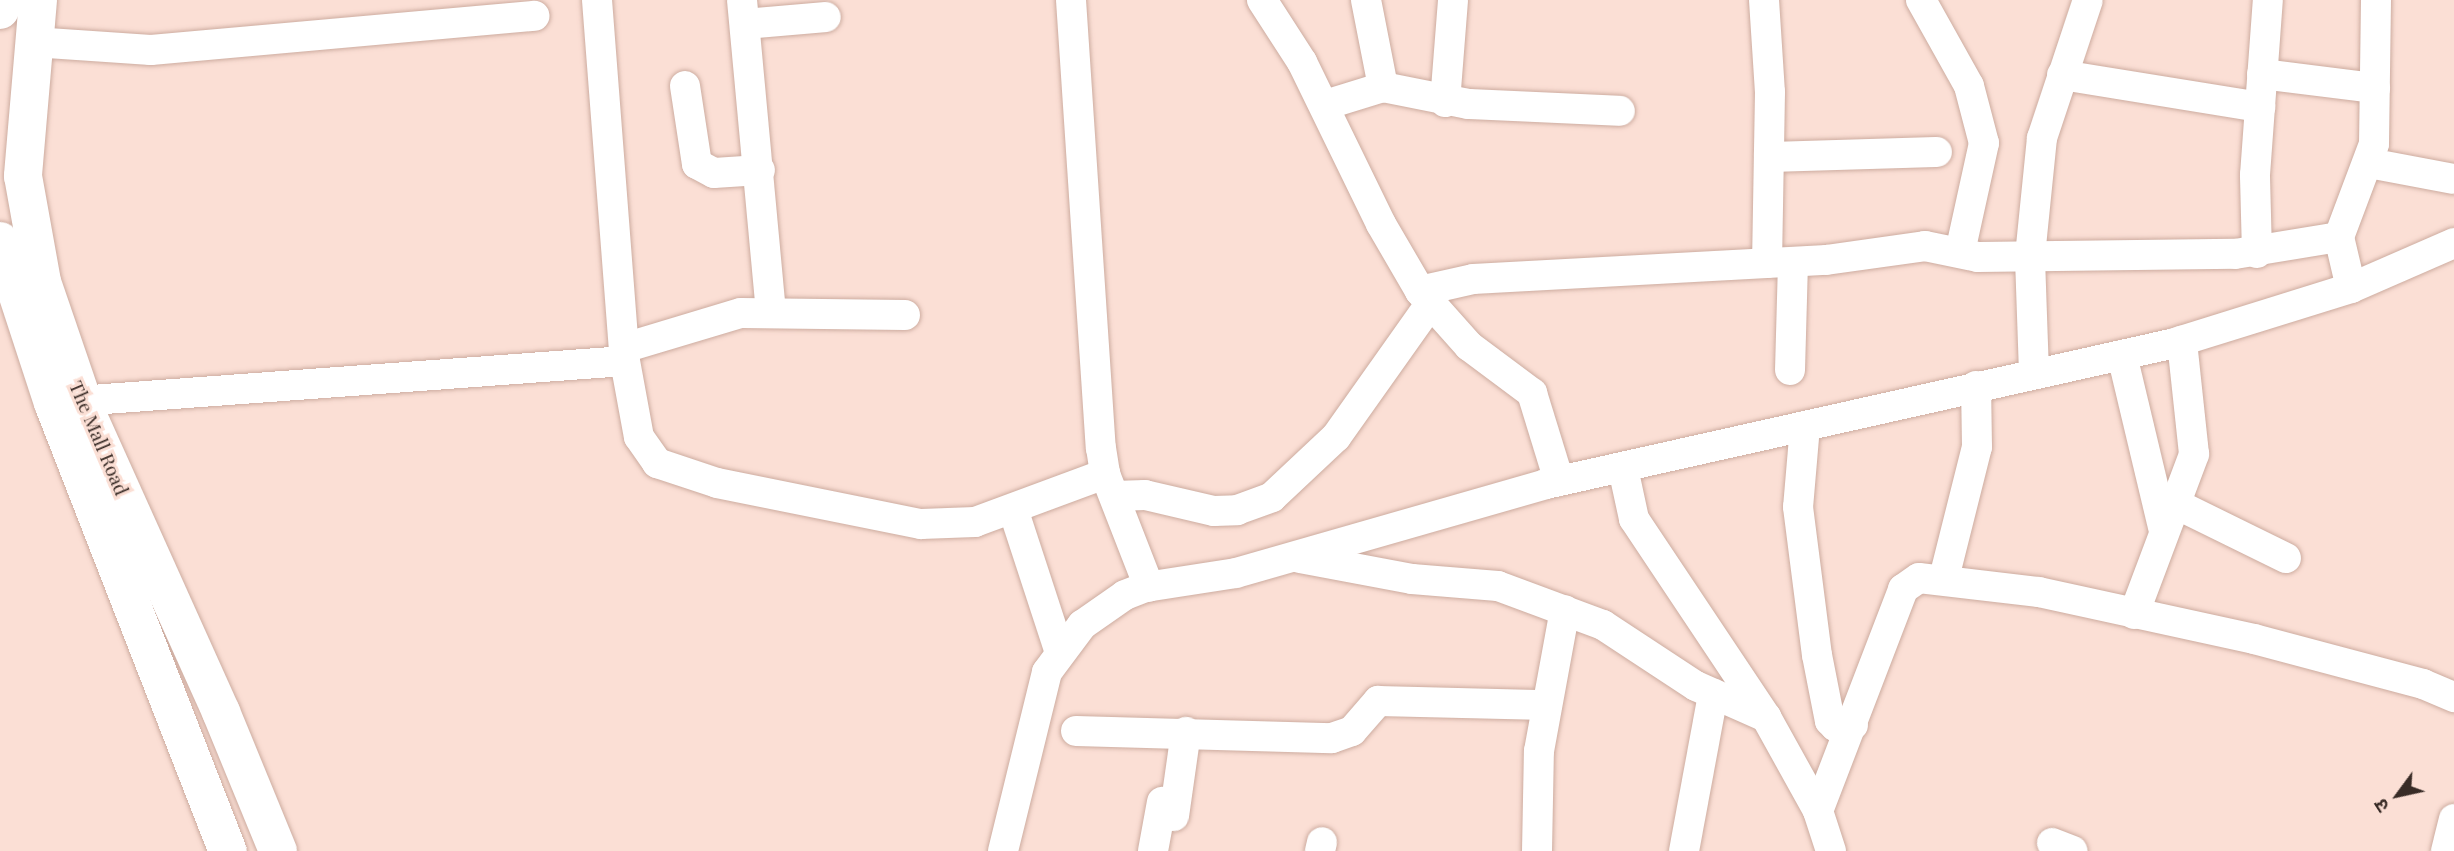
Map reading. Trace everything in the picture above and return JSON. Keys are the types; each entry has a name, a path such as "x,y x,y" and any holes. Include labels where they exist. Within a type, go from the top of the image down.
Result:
{"main road":[{"path":"0,10 2,0"},
{"name":"The Mall Road","path":"38,0 23,149 25,203 68,402 221,712 278,851"},
{"name":"The Mall Road","path":"0,241 68,402 228,851"}],"street":[{"path":"597,0 624,354 639,437 657,463 671,471 921,524 975,522 1013,509 1110,485 1214,511 1237,510 1272,497 1336,437 1425,297 1473,279 1780,262 1925,246 1960,252 2030,256 2257,253 2339,237"},
{"path":"1071,0 1084,227 1110,485 1149,587"},
{"path":"1262,0 1325,105 1381,224 1425,297 1469,346 1532,393 1559,481"},
{"path":"1366,0 1383,87"},
{"path":"1445,102 1453,0"},
{"path":"1764,0 1769,157 1790,370"},
{"path":"1921,0 1969,86 1984,143 1960,252"},
{"path":"2034,373 2030,256 2042,138 2088,0"},
{"path":"2257,253 2260,107 2268,0"},
{"path":"2351,288 2339,237 2369,163 2375,132 2376,0"},
{"path":"771,310 744,12 826,18"},
{"path":"33,42 151,50 306,39 409,13 534,16"},
{"path":"2262,74 2375,88"},
{"path":"2062,75 2260,107"},
{"path":"685,86 697,164 714,173 760,170"},
{"path":"1325,105 1383,87 1445,102 1620,111"},
{"path":"1769,157 1937,152"},
{"path":"2369,163 2454,179"},
{"path":"1003,851 1034,713 1059,650 1103,608 1149,587 1236,573 1559,481 2182,341 2351,288 2454,243"},
{"path":"68,402 624,354 721,317 771,310 905,315"},
{"path":"2134,614 2195,443 2182,341"},
{"path":"2122,355 2168,514"},
{"path":"1944,578 1977,447 1976,386"},
{"path":"1805,426 1798,507 1817,656 1830,721 1835,726 1853,725"},
{"path":"1623,468 1634,519 1766,717 1818,811 1831,851"},
{"path":"1013,509 1059,650"},
{"path":"2168,514 2286,558"},
{"path":"1293,557 1412,579 1497,586 1603,625 1713,694 1766,717"},
{"path":"1818,811 1903,589 1919,578 1944,578 2039,592 2318,656 2454,697"},
{"path":"1537,851 1539,751 1566,610"},
{"path":"1684,851 1713,694"},
{"path":"1076,731 1332,738 1352,731 1378,701 1547,705"},
{"path":"1153,851 1168,809 1186,732"},
{"path":"2445,851 2454,819"}]}
